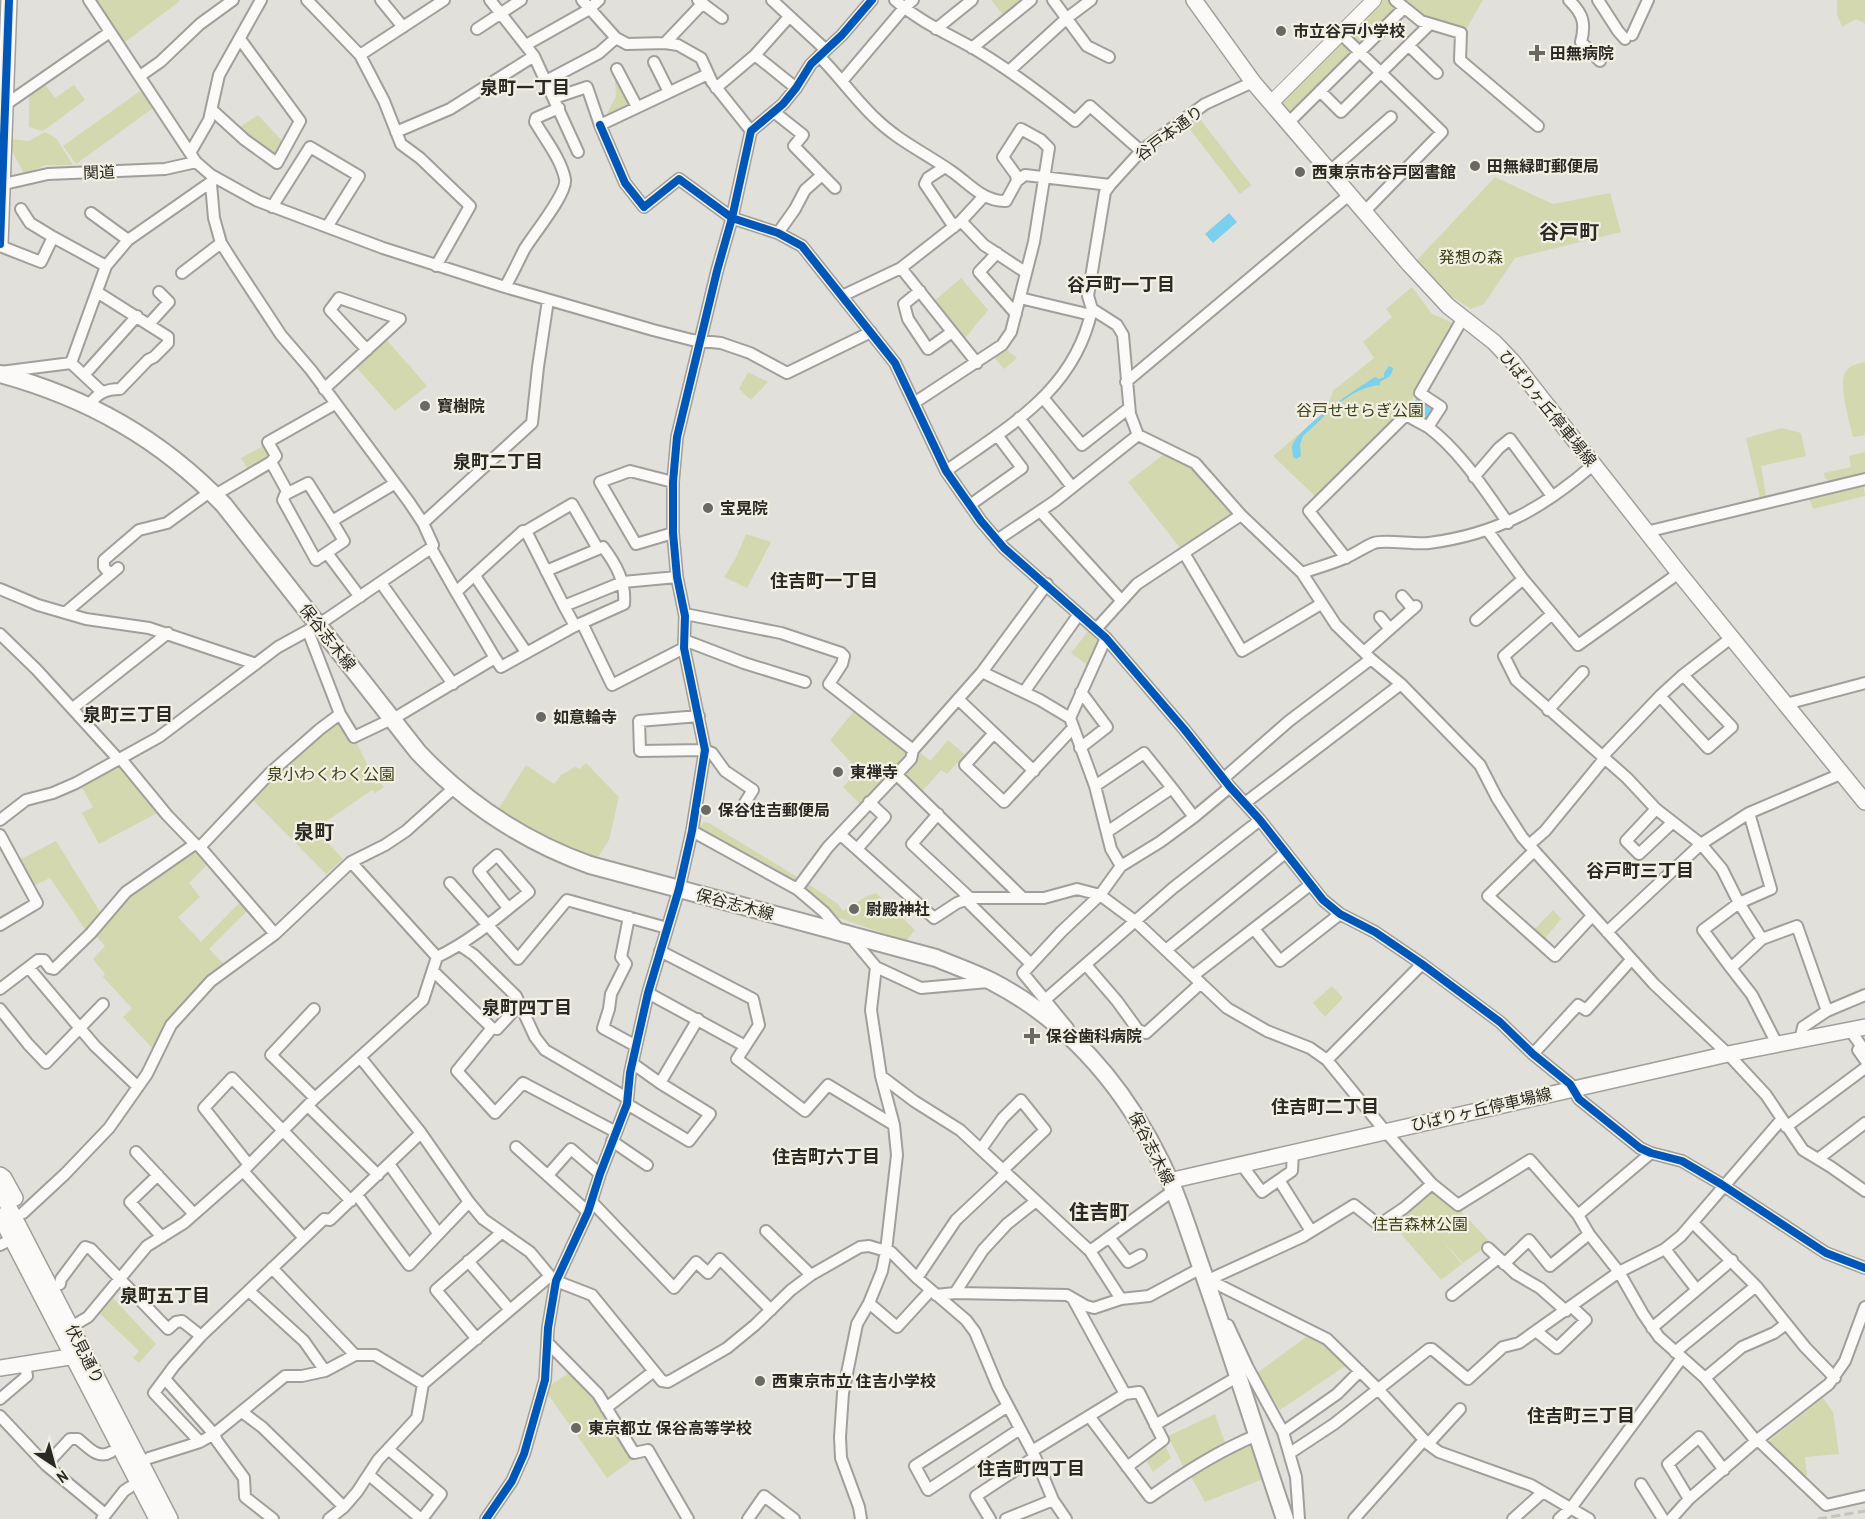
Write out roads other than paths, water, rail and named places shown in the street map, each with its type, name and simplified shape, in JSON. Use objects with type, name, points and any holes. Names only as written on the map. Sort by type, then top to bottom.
[{"type":"main road","points":[[0,245],[9,0]]},
{"type":"main road","name":"ひばりヶ丘停車場線","points":[[1194,0],[1252,82],[1425,283],[1504,352],[1731,638],[1865,802]]},
{"type":"main road","name":"保谷志木線","points":[[0,373],[89,405],[116,420],[157,446],[213,493],[313,628],[418,752],[455,787],[496,819],[549,849],[590,866],[936,958],[991,981],[1041,1014],[1082,1048],[1133,1110],[1171,1185],[1215,1307],[1286,1519]]},
{"type":"main road","name":"ひばりヶ丘停車場線","points":[[1171,1185],[1241,1164],[1385,1131],[1728,1054],[1857,1029]]},
{"type":"main road","points":[[0,1175],[23,1213],[58,1291]]},
{"type":"main road","name":"伏見通り","points":[[0,1190],[58,1291],[113,1445],[157,1519]]},
{"type":"main road","name":"伏見通り","points":[[0,1216],[6,1242],[104,1390],[170,1519]]},
{"type":"main road","points":[[0,1368],[79,1355]]},
{"type":"main road","points":[[104,1390],[116,1395],[148,1458],[160,1482],[154,1489]]},
{"type":"main road","points":[[113,1445],[146,1519]]},
{"type":"street","points":[[89,0],[193,157],[214,181],[272,207],[436,266],[505,287],[692,340],[721,343],[750,353],[787,374],[871,332]]},
{"type":"street","points":[[140,76],[160,62],[200,24],[233,0]]},
{"type":"street","points":[[193,157],[212,110],[219,75],[261,0]]},
{"type":"street","points":[[308,0],[360,55],[384,101],[401,144],[420,158],[470,206],[436,266]]},
{"type":"street","points":[[381,0],[404,27]]},
{"type":"street","points":[[360,55],[444,0]]},
{"type":"street","points":[[490,0],[534,56],[578,153]]},
{"type":"street","points":[[477,29],[521,0]]},
{"type":"street","points":[[526,45],[585,5],[599,0]]},
{"type":"street","points":[[772,0],[823,53],[876,120],[984,196],[996,201],[1006,201],[1017,181],[1025,175],[1110,185]]},
{"type":"street","points":[[486,1519],[512,1481],[524,1455],[545,1380],[553,1278],[590,1207],[627,1101],[632,1063],[648,993],[679,889],[692,831],[705,750],[684,644],[685,616],[677,576],[673,533],[673,482],[677,437],[699,340],[732,218],[751,131],[796,88],[811,64],[842,35],[872,0]]},
{"type":"street","points":[[843,80],[899,4],[913,0]]},
{"type":"street","points":[[936,29],[972,0]]},
{"type":"street","points":[[972,48],[1031,0]]},
{"type":"street","points":[[1053,0],[1087,46],[1109,57]]},
{"type":"street","points":[[1009,71],[1067,18],[1091,0]]},
{"type":"street","points":[[1271,103],[1374,0]]},
{"type":"street","points":[[1569,0],[1578,9],[1585,28],[1581,42],[1600,61]]},
{"type":"street","points":[[1598,0],[1617,31],[1629,37],[1648,0]]},
{"type":"street","points":[[665,43],[700,2],[722,18]]},
{"type":"street","points":[[899,4],[936,29],[1025,80],[1075,121],[1090,106],[1141,151]]},
{"type":"street","points":[[1288,123],[1360,52],[1400,4],[1421,21],[1461,33],[1460,60],[1538,126]]},
{"type":"street","points":[[585,5],[616,39],[627,44],[678,45],[701,58],[716,88],[751,131]]},
{"type":"street","points":[[716,88],[755,55],[789,17]]},
{"type":"street","points":[[1320,91],[1341,112],[1430,24]]},
{"type":"street","points":[[5,105],[110,32]]},
{"type":"street","points":[[1341,34],[1442,132],[1364,212]]},
{"type":"street","points":[[212,110],[245,140],[277,163],[300,121],[240,39]]},
{"type":"street","points":[[546,81],[599,53],[616,39]]},
{"type":"street","points":[[1409,46],[1437,73]]},
{"type":"street","points":[[755,55],[796,88]]},
{"type":"street","points":[[396,132],[450,109],[534,56]]},
{"type":"street","points":[[654,62],[669,92]]},
{"type":"street","points":[[618,69],[637,107]]},
{"type":"street","points":[[600,125],[708,74]]},
{"type":"street","name":"谷戸本通り","points":[[1091,312],[1088,296],[1105,192],[1141,151],[1205,105],[1252,82]]},
{"type":"street","points":[[505,287],[525,249],[566,186],[557,161],[535,122],[536,118],[557,103],[587,87],[600,125],[625,183],[644,207],[679,179],[732,218],[778,233],[802,246],[895,363],[946,471],[997,540],[1106,638],[1260,820],[1323,900],[1340,914],[1375,932],[1422,964],[1500,1022],[1533,1054],[1570,1084],[1579,1099],[1640,1148],[1682,1161],[1725,1186],[1826,1253],[1865,1268]]},
{"type":"street","points":[[774,111],[803,135],[794,146],[835,188]]},
{"type":"street","points":[[1329,172],[1391,117]]},
{"type":"street","points":[[914,404],[1002,345],[1011,332],[1034,242],[1048,148],[1041,140],[1021,129],[1003,157],[1016,175],[1017,181]]},
{"type":"street","points":[[272,207],[310,147],[359,176],[327,226]]},
{"type":"street","name":"関道","points":[[1,185],[48,174],[165,169],[193,157]]},
{"type":"street","points":[[945,168],[928,178],[926,184],[957,224],[1025,272]]},
{"type":"street","points":[[778,233],[805,190],[822,175]]},
{"type":"street","points":[[71,363],[106,266],[128,240],[214,181]]},
{"type":"street","points":[[0,820],[26,800],[53,793],[76,783],[168,730],[278,647],[313,628],[431,549],[433,545],[423,523],[281,334],[221,243],[214,218],[214,181]]},
{"type":"street","points":[[1126,382],[1350,195]]},
{"type":"street","points":[[842,297],[902,268],[957,224],[984,196]]},
{"type":"street","points":[[21,209],[30,223],[106,266]]},
{"type":"street","points":[[92,213],[128,240]]},
{"type":"street","points":[[0,245],[41,262],[53,237]]},
{"type":"street","points":[[182,273],[221,243]]},
{"type":"street","points":[[997,253],[979,272],[1016,314]]},
{"type":"street","points":[[902,268],[977,363]]},
{"type":"street","points":[[920,291],[904,304],[908,319],[928,348],[952,332]]},
{"type":"street","points":[[89,405],[102,392],[109,389],[120,389],[168,343],[168,338],[97,292]]},
{"type":"street","points":[[148,324],[169,302],[159,292]]},
{"type":"street","points":[[324,389],[367,350],[400,319],[339,298],[330,310],[367,350]]},
{"type":"street","points":[[1020,298],[1091,312],[1117,325],[1123,335],[1126,382],[1130,408],[1138,435],[1195,463],[1240,515],[1302,573],[1336,625],[1367,656],[1401,684],[1480,765],[1497,798],[1532,848],[1631,960],[1728,1054],[1766,1095],[1803,1150],[1863,1185]]},
{"type":"street","points":[[423,523],[532,423],[537,367],[548,300]]},
{"type":"street","points":[[946,471],[1044,399],[1062,378],[1083,340],[1091,312]]},
{"type":"street","points":[[84,375],[137,316]]},
{"type":"street","points":[[1428,427],[1441,407],[1420,393],[1463,318]]},
{"type":"street","points":[[0,373],[71,363]]},
{"type":"street","points":[[71,363],[102,392]]},
{"type":"street","points":[[1044,399],[1082,445],[1130,408]]},
{"type":"street","points":[[66,612],[114,571],[104,567],[104,560],[139,530],[167,523],[213,493],[271,462],[276,456],[268,442],[335,404]]},
{"type":"street","points":[[1346,558],[1308,511],[1406,415],[1428,427],[1447,442],[1508,523]]},
{"type":"street","points":[[1019,418],[1072,487]]},
{"type":"street","points":[[970,505],[1022,468],[997,435]]},
{"type":"street","points":[[997,540],[1040,512],[1138,435]]},
{"type":"street","points":[[1474,477],[1510,439],[1552,496]]},
{"type":"street","points":[[271,462],[288,493]]},
{"type":"street","points":[[1302,573],[1346,558],[1375,542],[1420,544],[1462,538],[1488,531],[1508,523],[1552,496],[1593,465]]},
{"type":"street","points":[[673,482],[630,471],[600,482],[636,544],[673,533]]},
{"type":"street","points":[[1646,532],[1865,479]]},
{"type":"street","points":[[308,483],[332,521],[344,541],[316,560],[283,500],[285,495],[308,483]]},
{"type":"street","points":[[332,521],[394,484]]},
{"type":"street","points":[[456,592],[511,540],[572,504],[598,549]]},
{"type":"street","points":[[1040,512],[1121,600]]},
{"type":"street","points":[[1096,629],[1137,584],[1240,515]]},
{"type":"street","points":[[526,531],[564,606],[579,624],[612,685],[684,644],[805,682]]},
{"type":"street","points":[[1488,531],[1523,579],[1578,645],[1679,573]]},
{"type":"street","points":[[431,549],[501,667],[579,624],[622,606],[625,592],[623,582],[603,547],[546,571]]},
{"type":"street","points":[[327,553],[360,597]]},
{"type":"street","points":[[1184,553],[1242,651],[1321,604]]},
{"type":"street","points":[[475,576],[526,652]]},
{"type":"street","points":[[564,606],[623,582],[677,576]]},
{"type":"street","points":[[1476,620],[1523,579]]},
{"type":"street","points":[[381,583],[453,684]]},
{"type":"street","points":[[797,889],[828,847],[911,759],[913,750],[982,672],[1047,584]]},
{"type":"street","points":[[0,589],[38,605],[86,619],[168,633],[256,664]]},
{"type":"street","points":[[1082,1048],[1046,999],[1023,973],[1100,895],[1121,866],[1160,842],[1194,817],[1289,721],[1367,656],[1390,629],[1414,608],[1402,596]]},
{"type":"street","points":[[1024,692],[1079,614]]},
{"type":"street","points":[[1552,614],[1504,656],[1516,680],[1627,778],[1656,809],[1701,844],[1722,869],[1739,903],[1762,939]]},
{"type":"street","points":[[685,616],[690,615],[781,633],[841,653],[844,656],[842,664],[829,684],[913,750]]},
{"type":"street","points":[[1380,617],[1390,629]]},
{"type":"street","points":[[313,628],[340,714],[354,737],[392,719],[495,658]]},
{"type":"street","points":[[73,708],[168,633]]},
{"type":"street","points":[[0,634],[120,759],[167,815],[197,845],[275,934]]},
{"type":"street","points":[[994,733],[964,765],[1005,802],[1034,771],[1071,723],[1106,638]]},
{"type":"street","points":[[1592,916],[1555,956],[1488,896],[1532,848],[1603,758],[1660,696],[1731,638]]},
{"type":"street","points":[[982,672],[1024,692],[1071,723],[1095,786],[1111,849],[1121,866]]},
{"type":"street","points":[[1548,710],[1583,672]]},
{"type":"street","points":[[1660,696],[1708,748],[1732,727],[1683,675]]},
{"type":"street","points":[[1786,705],[1865,682]]},
{"type":"street","points":[[1245,803],[1401,684]]},
{"type":"street","points":[[1080,748],[1107,727],[1082,692]]},
{"type":"street","points":[[958,699],[1034,771]]},
{"type":"street","points":[[0,988],[38,960],[44,960],[50,969],[54,969],[91,933],[126,892],[197,845],[270,773],[340,714]]},
{"type":"street","points":[[699,716],[639,721],[640,751],[705,750],[712,753],[726,771],[753,790],[741,809]]},
{"type":"street","points":[[1095,786],[1144,753],[1194,817]]},
{"type":"street","points":[[1607,932],[1701,844],[1749,813],[1843,773]]},
{"type":"street","points":[[896,774],[1023,898]]},
{"type":"street","points":[[23,1213],[101,1138],[147,1074],[171,1025],[211,981],[275,934],[351,862],[385,845],[406,831],[455,787]]},
{"type":"street","points":[[1107,832],[1172,788]]},
{"type":"street","points":[[857,849],[885,817],[869,802]]},
{"type":"street","points":[[1656,809],[1626,841],[1639,854],[1673,822]]},
{"type":"street","points":[[1749,813],[1771,889],[1739,903],[1702,930],[1752,995],[1777,1044]]},
{"type":"street","points":[[938,814],[912,844],[970,898],[970,904],[1031,964]]},
{"type":"street","points":[[1046,999],[1173,888],[1260,820]]},
{"type":"street","points":[[692,831],[797,889],[847,933],[876,967],[921,988],[991,981]]},
{"type":"street","points":[[0,835],[37,903],[0,925]]},
{"type":"street","points":[[841,835],[934,918],[957,903],[970,898],[1044,898],[1077,890],[1100,895],[1135,921],[1227,1008],[1267,1031],[1310,1048],[1327,1060],[1432,1184],[1458,1205],[1530,1160],[1578,1215],[1589,1234],[1619,1272],[1659,1337],[1705,1378],[1756,1442],[1761,1443],[1826,1505],[1865,1496]]},
{"type":"street","points":[[1166,950],[1286,853]]},
{"type":"street","points":[[71,1327],[88,1317],[147,1246],[194,1214],[246,1168],[312,1102],[423,1000],[437,957],[461,946],[529,892],[497,855],[478,871],[508,908]]},
{"type":"street","points":[[351,862],[437,957]]},
{"type":"street","points":[[450,883],[518,958],[567,900],[667,928]]},
{"type":"street","points":[[1086,965],[1138,1030],[1146,1033],[1198,979],[1254,929],[1310,885]]},
{"type":"street","points":[[1254,929],[1280,961],[1340,914]]},
{"type":"street","points":[[629,917],[621,957],[626,964],[611,994],[603,1028],[636,1046]]},
{"type":"street","points":[[1731,968],[1762,939],[1797,926],[1827,1011]]},
{"type":"street","points":[[461,946],[516,996],[535,1037],[545,1050],[689,1141],[710,1114],[632,1063]]},
{"type":"street","points":[[660,951],[753,999],[759,1025],[737,1059],[806,1111],[828,1085],[894,1125]]},
{"type":"street","points":[[1533,1054],[1578,1005],[1586,1010],[1631,960]]},
{"type":"street","points":[[1327,1060],[1422,964]]},
{"type":"street","points":[[861,1519],[859,1506],[842,1465],[840,1437],[843,1393],[857,1324],[869,1303],[882,1271],[897,1155],[894,1125],[881,1076],[871,1010],[876,967]]},
{"type":"street","points":[[29,968],[95,1046],[138,1087]]},
{"type":"street","points":[[433,971],[492,1028],[497,1029],[520,1004]]},
{"type":"street","points":[[648,993],[745,1046]]},
{"type":"street","points":[[1800,1040],[1803,1027],[1827,1011],[1865,995]]},
{"type":"street","points":[[0,1009],[46,1063],[103,1004]]},
{"type":"street","points":[[315,1009],[271,1055],[378,1175]]},
{"type":"street","points":[[660,1083],[698,1019]]},
{"type":"street","points":[[492,1028],[457,1071],[495,1113],[524,1083],[614,1136],[647,1166]]},
{"type":"street","points":[[1857,1029],[1862,1047],[1858,1050],[1865,1060]]},
{"type":"street","points":[[360,1057],[421,1132],[483,1219],[530,1252],[553,1278],[592,1294],[662,1381],[668,1382],[727,1348],[811,1275],[861,1247],[869,1246],[891,1252],[933,1293],[966,1320],[975,1332],[998,1387],[1034,1454],[1053,1500],[1066,1519]]},
{"type":"street","points":[[1290,1453],[1334,1424],[1429,1349],[1432,1349],[1468,1379],[1503,1347],[1518,1343],[1619,1272],[1665,1249],[1681,1236],[1784,1123],[1865,1068]]},
{"type":"street","points":[[881,1076],[914,1101],[960,1130],[981,1149],[1090,1251],[1121,1299]]},
{"type":"street","points":[[304,1238],[246,1168],[204,1108],[232,1078],[283,1131],[354,1198],[409,1265],[469,1202]]},
{"type":"street","points":[[917,1278],[956,1220],[1046,1130],[1021,1100],[1003,1118],[981,1149]]},
{"type":"street","points":[[1818,1159],[1865,1123]]},
{"type":"street","points":[[200,1442],[154,1393],[201,1336],[304,1238],[324,1220],[330,1220],[354,1198],[421,1132]]},
{"type":"street","points":[[516,1147],[590,1207],[674,1288],[696,1262],[708,1273],[720,1259],[771,1310]]},
{"type":"street","points":[[548,1175],[571,1149],[600,1174]]},
{"type":"street","points":[[136,1152],[194,1214]]},
{"type":"street","points":[[1241,1164],[1262,1192],[1292,1171],[1293,1152]]},
{"type":"street","points":[[1578,1215],[1651,1153]]},
{"type":"street","points":[[389,1164],[438,1233]]},
{"type":"street","points":[[158,1175],[130,1202],[162,1237]]},
{"type":"street","points":[[1279,1180],[1311,1231]]},
{"type":"street","points":[[869,1303],[897,1327],[933,1293],[1067,1295],[1094,1308],[1121,1299],[1149,1296],[1203,1275],[1311,1231],[1354,1205],[1379,1225],[1432,1184]]},
{"type":"street","points":[[1090,1251],[1171,1185]]},
{"type":"street","points":[[954,1293],[983,1250],[1007,1224],[1036,1201]]},
{"type":"street","points":[[1693,1223],[1756,1286],[1805,1347],[1834,1378]]},
{"type":"street","points":[[766,1231],[811,1275]]},
{"type":"street","points":[[477,1339],[436,1290],[501,1233]]},
{"type":"street","points":[[1452,1295],[1529,1240],[1550,1266],[1589,1234]]},
{"type":"street","points":[[1109,1237],[1128,1262],[1141,1255]]},
{"type":"street","points":[[58,1291],[85,1247],[91,1249],[168,1329],[182,1320],[201,1336]]},
{"type":"street","points":[[1488,1248],[1516,1274],[1586,1320],[1557,1348],[1536,1331]]},
{"type":"street","points":[[1665,1249],[1697,1290]]},
{"type":"street","points":[[1652,1328],[1732,1260]]},
{"type":"street","points":[[468,1261],[510,1310]]},
{"type":"street","points":[[272,1268],[355,1355]]},
{"type":"street","points":[[1203,1275],[1327,1339],[1426,1442],[1439,1452],[1531,1485],[1589,1519]]},
{"type":"street","points":[[329,1519],[344,1507],[378,1460],[417,1418],[423,1384],[510,1310],[553,1278]]},
{"type":"street","points":[[1559,1519],[1571,1508],[1678,1355],[1756,1286]]},
{"type":"street","points":[[249,1291],[304,1341],[325,1371]]},
{"type":"street","points":[[1073,1299],[1125,1394]]},
{"type":"street","points":[[1215,1307],[1228,1324],[1248,1368],[1283,1432],[1296,1477],[1299,1519]]},
{"type":"street","points":[[1671,1519],[1689,1499],[1756,1442],[1819,1393],[1834,1378],[1845,1361],[1865,1307]]},
{"type":"street","points":[[1705,1378],[1742,1347],[1774,1333],[1786,1324]]},
{"type":"street","points":[[547,1342],[598,1394],[634,1453],[648,1450],[688,1519]]},
{"type":"street","points":[[148,1458],[200,1442],[214,1434],[285,1376],[302,1376],[325,1371],[355,1355],[375,1355],[423,1384]]},
{"type":"street","points":[[0,1399],[27,1376],[25,1364]]},
{"type":"street","points":[[606,1408],[654,1371]]},
{"type":"street","points":[[1283,1432],[1337,1394],[1360,1371]]},
{"type":"street","points":[[1155,1425],[1238,1377]]},
{"type":"street","points":[[165,1379],[214,1434],[244,1478],[245,1497],[273,1519]]},
{"type":"street","points":[[990,1519],[975,1496],[1089,1416],[1125,1394],[1139,1392],[1163,1440],[1127,1467]]},
{"type":"street","points":[[1008,1406],[915,1466],[928,1490],[1020,1429]]},
{"type":"street","points":[[1354,1519],[1460,1409]]},
{"type":"street","points":[[242,1412],[262,1427],[344,1507]]},
{"type":"street","points":[[0,1416],[46,1465],[104,1517],[130,1487]]},
{"type":"street","points":[[1089,1416],[1150,1497],[1227,1447],[1257,1434]]},
{"type":"street","points":[[46,1465],[74,1437],[99,1455],[104,1456],[113,1445]]},
{"type":"street","points":[[1689,1499],[1668,1464],[1699,1437],[1725,1470]]},
{"type":"street","points":[[369,1475],[422,1519],[441,1494],[388,1449]]},
{"type":"street","points":[[1641,1484],[1663,1519]]},
{"type":"street","points":[[1514,1519],[1543,1492]]},
{"type":"street","points":[[748,1519],[764,1496],[794,1519]]},
{"type":"street","points":[[1006,1519],[1053,1500]]},
{"type":"water","points":[[1229,213],[1237,222],[1213,243],[1205,234]]},
{"type":"water","points":[[1389,366],[1393,368],[1391,374],[1380,382],[1380,385],[1368,387],[1347,397],[1303,436],[1300,445],[1301,456],[1296,459],[1293,457],[1292,447],[1304,430],[1328,409],[1366,382],[1375,377],[1379,379],[1384,377]]},
{"type":"water","points":[[1419,395],[1439,407],[1427,424],[1406,414]]},
{"type":"railway","points":[[1818,1519],[1865,1511]]},
{"type":"place","name":"市立谷戸小学校","points":[[1281,31]]},
{"type":"place","name":"田無病院","points":[[1537,53]]},
{"type":"place","name":"田無緑町郵便局","points":[[1475,166]]},
{"type":"place","name":"西東京市谷戸図書館","points":[[1300,172]]},
{"type":"place","name":"寶樹院","points":[[425,406]]},
{"type":"place","name":"宝晃院","points":[[708,508]]},
{"type":"place","name":"如意輪寺","points":[[541,717]]},
{"type":"place","name":"東禅寺","points":[[838,772]]},
{"type":"place","name":"保谷住吉郵便局","points":[[706,810]]},
{"type":"place","name":"尉殿神社","points":[[854,909]]},
{"type":"place","name":"保谷歯科病院","points":[[1032,1036]]},
{"type":"place","name":"西東京市立 住吉小学校","points":[[760,1381]]},
{"type":"place","name":"東京都立 保谷高等学校","points":[[576,1428]]},
{"type":"district","name":"泉町一丁目","points":[[525,87]]},
{"type":"district","name":"谷戸町","points":[[1569,231]]},
{"type":"district","name":"谷戸町一丁目","points":[[1121,284]]},
{"type":"district","name":"泉町二丁目","points":[[498,461]]},
{"type":"district","name":"住吉町一丁目","points":[[824,580]]},
{"type":"district","name":"泉町三丁目","points":[[128,714]]},
{"type":"district","name":"泉町","points":[[314,831]]},
{"type":"district","name":"谷戸町三丁目","points":[[1640,870]]},
{"type":"district","name":"泉町四丁目","points":[[527,1007]]},
{"type":"district","name":"住吉町二丁目","points":[[1325,1106]]},
{"type":"district","name":"住吉町六丁目","points":[[826,1156]]},
{"type":"district","name":"住吉町","points":[[1099,1211]]},
{"type":"district","name":"泉町五丁目","points":[[165,1295]]},
{"type":"district","name":"住吉町三丁目","points":[[1581,1415]]},
{"type":"district","name":"住吉町四丁目","points":[[1031,1468]]},
{"type":"park label","name":"発想の森","points":[[1471,257]]},
{"type":"park label","name":"谷戸せせらぎ公園","points":[[1360,410]]},
{"type":"park label","name":"泉小わくわく公園","points":[[331,774]]},
{"type":"park label","name":"住吉森林公園","points":[[1420,1224]]}]
